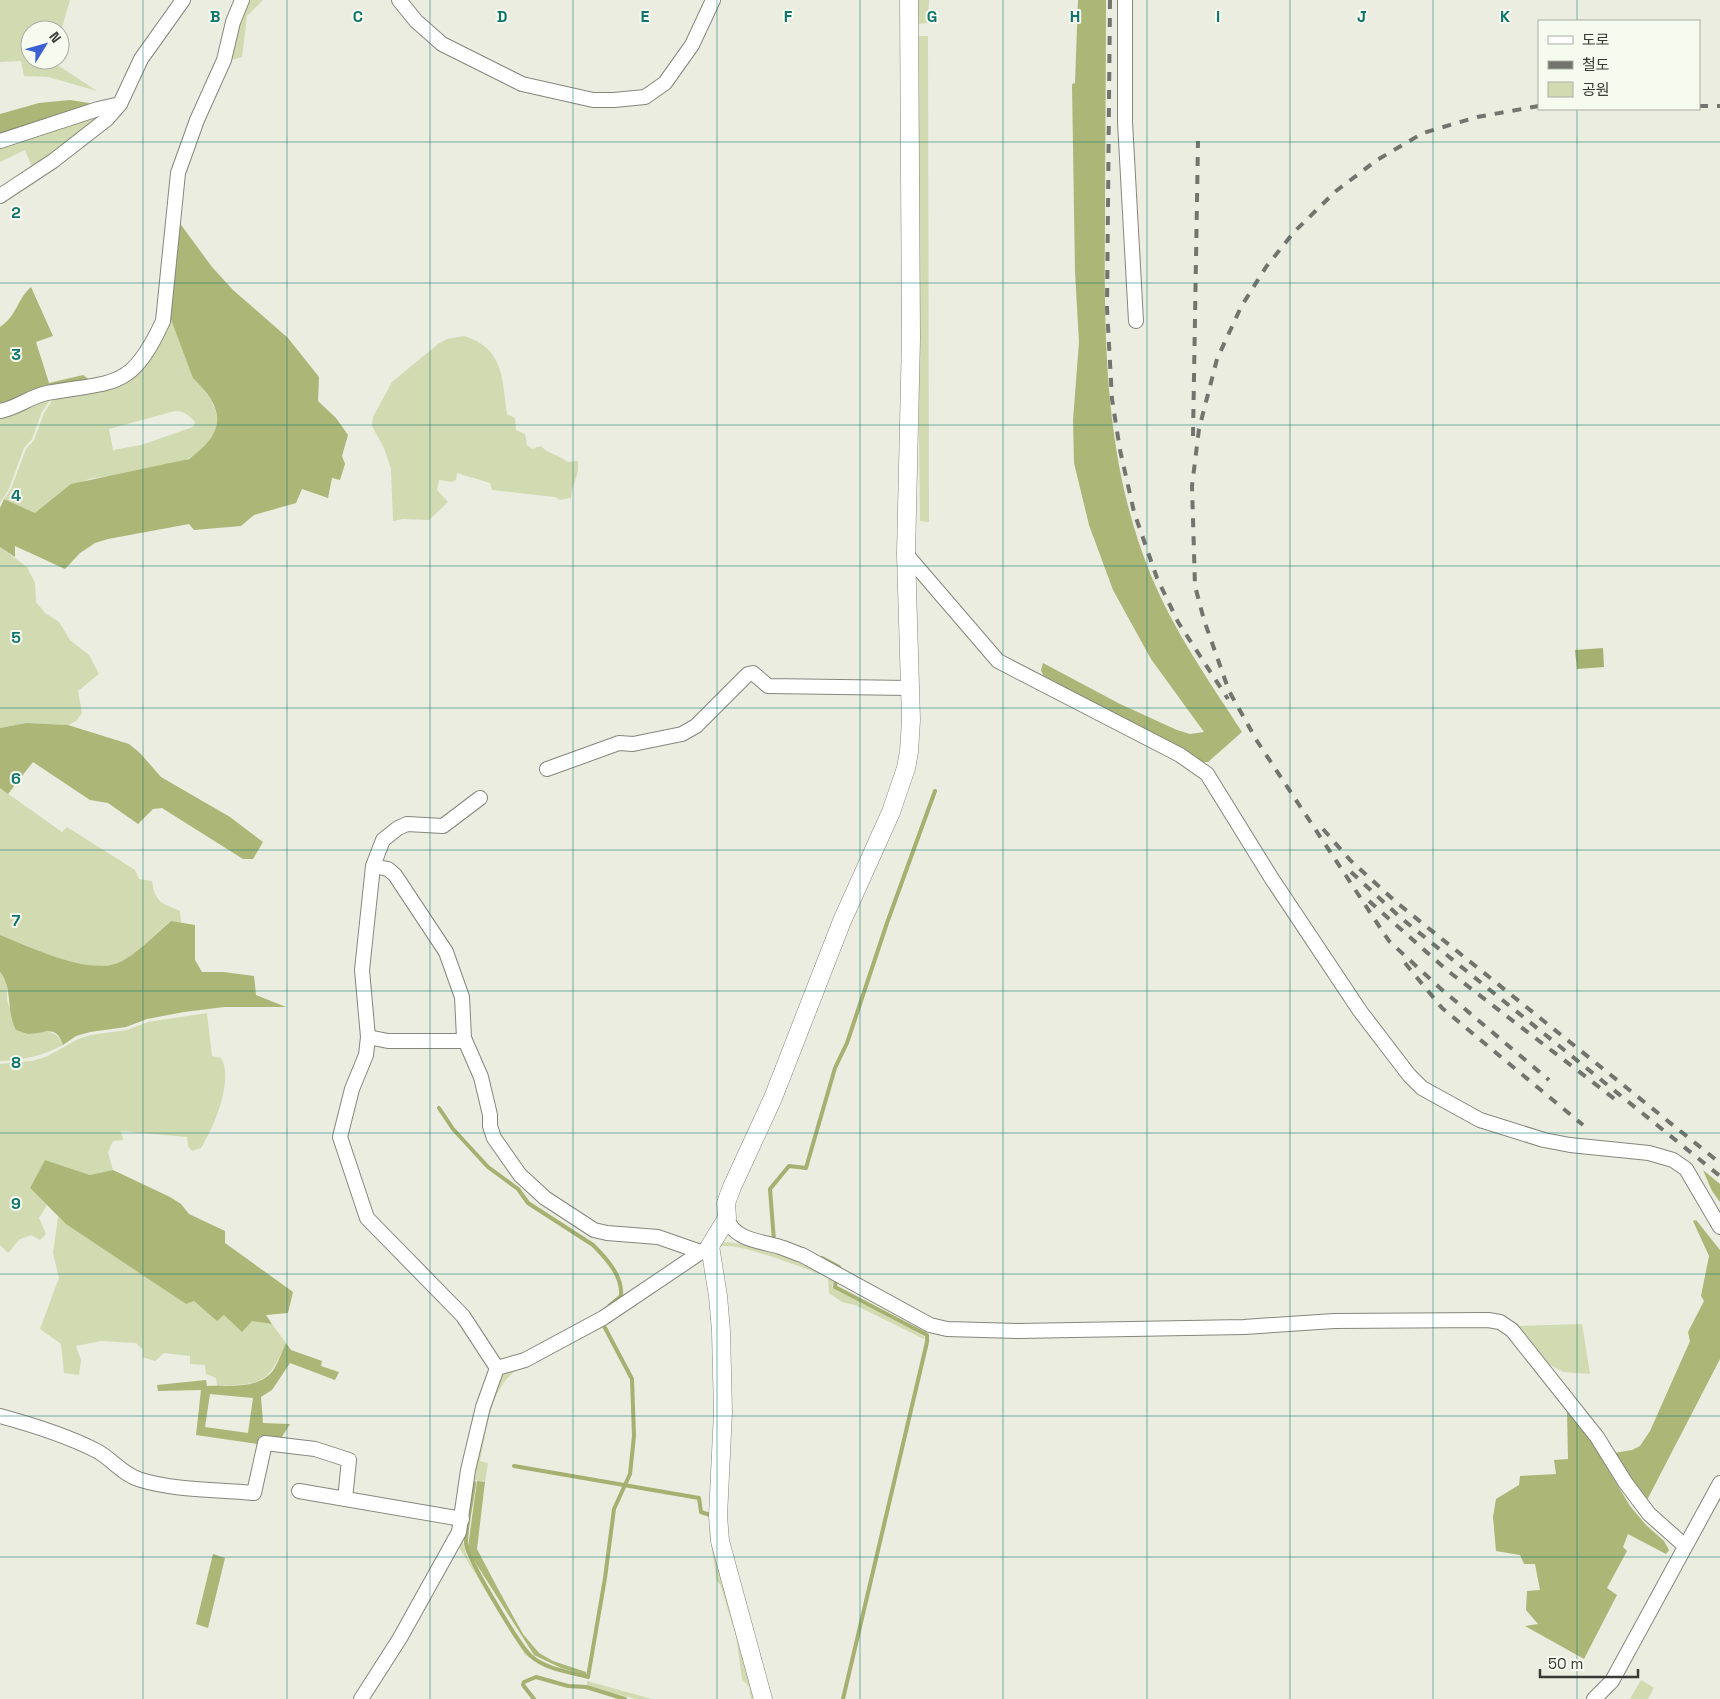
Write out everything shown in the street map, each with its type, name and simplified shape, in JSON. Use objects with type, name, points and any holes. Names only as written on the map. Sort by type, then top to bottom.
[{"type":"street","points":[[0,196],[53,161],[107,119],[120,104],[141,59],[183,0]]},
{"type":"street","points":[[0,411],[45,394],[102,386],[121,379],[131,372],[156,338],[163,322],[178,173],[197,120],[224,60],[233,22],[242,0]]},
{"type":"street","points":[[399,0],[416,21],[442,44],[522,84],[593,100],[614,100],[645,97],[665,83],[692,45],[713,0]]},
{"type":"street","points":[[910,0],[911,338],[906,554],[911,720],[909,752],[901,785],[891,812],[842,921],[773,1098],[732,1187],[726,1204],[729,1226],[736,1233],[754,1241],[781,1247],[802,1256],[930,1325],[947,1329],[1018,1332],[1244,1327],[1334,1321],[1488,1320],[1500,1322],[1512,1330],[1543,1367],[1591,1429],[1625,1482],[1649,1514],[1685,1546]]},
{"type":"street","points":[[1125,0],[1125,122],[1136,321]]},
{"type":"street","points":[[0,141],[98,109],[120,104]]},
{"type":"street","points":[[906,554],[998,661],[1180,755],[1207,774],[1272,879],[1360,1011],[1408,1075],[1422,1088],[1480,1120],[1544,1140],[1649,1153],[1673,1160],[1686,1169],[1720,1227]]},
{"type":"street","points":[[547,769],[619,743],[633,744],[682,734],[696,726],[748,674],[753,673],[768,686],[910,688]]},
{"type":"street","points":[[480,798],[443,826],[407,824],[398,828],[383,840],[373,866],[362,970],[368,1037],[366,1055],[350,1097],[340,1137],[366,1218],[463,1316],[497,1368]]},
{"type":"street","points":[[373,866],[388,869],[395,875],[446,952],[462,997],[465,1041],[481,1077],[494,1138],[530,1187],[594,1230],[658,1237],[706,1249]]},
{"type":"street","points":[[368,1037],[388,1041],[465,1041]]},
{"type":"street","points":[[497,1368],[525,1360],[603,1318],[706,1249],[727,1218]]},
{"type":"street","points":[[706,1249],[718,1296],[721,1331],[723,1412],[722,1458],[718,1496],[719,1532],[731,1587],[763,1699]]},
{"type":"street","points":[[361,1699],[450,1551],[462,1520],[472,1452],[483,1406],[497,1368]]},
{"type":"street","points":[[0,1416],[37,1426],[98,1452],[132,1477],[192,1490],[254,1493],[266,1443],[314,1449],[349,1460],[345,1499]]},
{"type":"street","points":[[1594,1699],[1612,1681],[1720,1483]]},
{"type":"street","points":[[299,1491],[462,1520]]},
{"type":"green space","points":[[0,0],[70,0],[64,20],[20,20],[20,61],[0,62]]},
{"type":"green space","points":[[246,0],[263,0],[247,16],[242,57],[228,61]]},
{"type":"green space","points":[[913,0],[929,0],[928,23],[914,24]]},
{"type":"green space","points":[[914,36],[928,36],[929,522],[920,521]]},
{"type":"green space","points":[[23,70],[65,70],[97,91],[48,77],[24,76]]},
{"type":"green space","points":[[98,114],[101,116],[100,119],[32,167],[25,150],[0,162],[0,144]]},
{"type":"green space","points":[[167,309],[193,377],[208,396],[216,411],[218,419],[215,434],[207,445],[183,461],[155,470],[89,479],[67,490],[35,513],[4,499],[11,489],[26,449],[34,440],[44,413],[53,399],[121,382]],"holes":[[[175,411],[186,414],[193,420],[195,422],[193,427],[141,445],[113,450],[109,429]]]},
{"type":"green space","points":[[464,336],[477,341],[487,348],[494,357],[502,377],[507,414],[515,418],[516,430],[525,434],[527,445],[532,449],[541,446],[567,462],[578,461],[571,498],[560,500],[555,497],[492,490],[490,483],[457,473],[456,480],[452,482],[439,480],[437,490],[448,502],[429,520],[403,519],[393,521],[391,469],[384,448],[372,426],[373,417],[392,382],[438,344],[447,339]]},
{"type":"green space","points":[[54,394],[42,412],[32,439],[24,448],[9,489],[0,503],[0,413]]},
{"type":"green space","points":[[0,547],[27,567],[35,583],[36,602],[45,613],[59,622],[70,640],[89,655],[99,674],[78,691],[82,713],[76,721],[68,725],[26,723],[0,728]]},
{"type":"green space","points":[[0,788],[62,832],[67,827],[135,870],[139,879],[152,881],[157,898],[168,906],[180,911],[181,923],[170,921],[129,957],[115,964],[102,966],[72,963],[0,935]]},
{"type":"green space","points":[[0,972],[6,981],[9,1006],[28,1034],[53,1033],[63,1045],[32,1057],[0,1061]]},
{"type":"green space","points":[[207,1013],[212,1056],[221,1058],[225,1078],[221,1103],[201,1148],[192,1151],[188,1146],[187,1137],[121,1131],[123,1140],[113,1141],[108,1152],[113,1170],[90,1175],[45,1160],[30,1188],[47,1205],[39,1218],[46,1234],[40,1240],[31,1235],[20,1239],[8,1253],[0,1245],[0,1064],[32,1061],[48,1056],[78,1039],[91,1035],[127,1030],[148,1022]]},
{"type":"green space","points":[[58,1217],[186,1304],[194,1301],[217,1321],[224,1315],[272,1324],[286,1343],[274,1367],[268,1375],[254,1383],[217,1386],[216,1378],[206,1374],[205,1365],[190,1364],[190,1356],[164,1353],[155,1361],[142,1357],[143,1350],[136,1343],[101,1341],[76,1346],[81,1360],[79,1375],[64,1373],[61,1344],[40,1329],[59,1278],[53,1253]]},
{"type":"green space","points":[[727,1242],[755,1247],[782,1255],[834,1276],[832,1287],[913,1330],[924,1337],[924,1339],[855,1305],[842,1302],[829,1293],[828,1277],[756,1252],[728,1246],[719,1247],[721,1243]]},
{"type":"green space","points":[[600,1324],[602,1328],[514,1372],[506,1380],[494,1401],[487,1425],[480,1461],[488,1463],[485,1482],[473,1480],[463,1542],[467,1557],[524,1650],[540,1663],[525,1655],[460,1549],[458,1543],[469,1479],[498,1374]]},
{"type":"green space","points":[[1582,1324],[1590,1374],[1563,1372],[1549,1364],[1518,1326]]},
{"type":"green space","points":[[710,1516],[758,1699],[751,1699],[749,1687],[742,1679],[736,1636],[720,1584],[717,1582],[709,1531]]},
{"type":"green space","points":[[1641,1680],[1654,1688],[1648,1699],[1630,1699]]},
{"type":"green space","points":[[587,1681],[652,1699],[636,1699],[592,1688],[587,1685]]},
{"type":"shaded area","points":[[1078,0],[1106,0],[1105,308],[1110,398],[1123,486],[1135,530],[1150,573],[1169,615],[1192,655],[1242,732],[1208,762],[1202,762],[1043,675],[1041,670],[1043,663],[1120,704],[1177,730],[1190,734],[1204,732],[1151,659],[1113,590],[1089,525],[1074,463],[1073,420],[1079,342],[1075,272],[1072,84],[1075,83]]},
{"type":"shaded area","points":[[70,100],[95,104],[0,135],[0,114],[39,103]]},
{"type":"shaded area","points":[[176,218],[212,267],[233,290],[288,338],[319,377],[318,401],[336,418],[348,435],[342,456],[345,464],[340,480],[332,478],[328,498],[302,489],[296,503],[254,515],[241,526],[194,530],[189,524],[95,543],[80,553],[65,569],[15,546],[15,557],[0,547],[0,508],[4,499],[35,513],[71,484],[189,459],[210,439],[215,430],[217,420],[212,400],[193,378],[167,309]]},
{"type":"shaded area","points":[[31,287],[53,336],[36,342],[49,383],[83,375],[94,383],[0,408],[0,327],[14,313]]},
{"type":"shaded area","points":[[1603,648],[1604,667],[1577,669],[1575,650]]},
{"type":"shaded area","points":[[26,723],[68,725],[129,744],[140,753],[161,777],[230,817],[263,842],[253,859],[243,859],[162,808],[153,809],[138,824],[108,803],[90,800],[33,762],[8,794],[0,788],[0,728]]},
{"type":"shaded area","points":[[171,921],[195,925],[195,960],[202,972],[224,972],[254,976],[256,995],[286,1007],[224,1007],[184,1012],[147,1019],[126,1027],[90,1032],[76,1036],[63,1045],[57,1034],[53,1032],[28,1034],[16,1030],[11,1015],[7,985],[0,972],[0,935],[41,952],[72,962],[102,966],[115,964],[129,957]]},
{"type":"shaded area","points":[[45,1160],[90,1175],[113,1170],[170,1197],[181,1204],[189,1214],[225,1231],[225,1243],[293,1292],[288,1313],[266,1315],[272,1324],[252,1321],[242,1332],[224,1315],[217,1321],[194,1301],[186,1304],[66,1224],[30,1188]]},
{"type":"shaded area","points":[[1703,1170],[1720,1184],[1720,1202],[1712,1191]]},
{"type":"shaded area","points":[[1696,1220],[1720,1250],[1720,1359],[1646,1502],[1614,1453],[1632,1450],[1640,1446],[1650,1431],[1690,1341],[1688,1332],[1704,1301],[1701,1296],[1709,1256],[1693,1221]]},
{"type":"shaded area","points":[[286,1343],[291,1350],[322,1361],[321,1366],[339,1372],[335,1380],[290,1363],[272,1390],[261,1397],[263,1423],[290,1424],[280,1440],[260,1436],[257,1444],[196,1435],[201,1390],[158,1391],[157,1385],[206,1380],[207,1386],[234,1386],[261,1380],[274,1369]],"holes":[[[210,1394],[253,1398],[248,1433],[205,1427]]]},
{"type":"shaded area","points":[[1567,1410],[1590,1439],[1630,1506],[1646,1525],[1664,1541],[1669,1550],[1666,1554],[1628,1534],[1623,1547],[1627,1551],[1607,1588],[1617,1595],[1584,1659],[1525,1626],[1538,1624],[1526,1610],[1527,1591],[1540,1590],[1535,1564],[1524,1564],[1520,1555],[1496,1551],[1493,1517],[1496,1499],[1519,1485],[1520,1476],[1556,1474],[1554,1460],[1568,1459]]},
{"type":"shaded area","points":[[477,1481],[485,1482],[477,1549],[523,1634],[539,1653],[553,1661],[586,1672],[586,1675],[561,1668],[534,1655],[470,1554],[468,1547]]},
{"type":"shaded area","points":[[213,1554],[225,1558],[208,1628],[196,1624]]},
{"type":"waterway","points":[[774,1241],[770,1189],[789,1166],[806,1168],[835,1068],[847,1043],[887,923],[935,791]]},
{"type":"waterway","points":[[439,1108],[453,1129],[488,1167],[518,1189],[528,1203],[593,1245],[603,1256],[613,1268],[621,1289],[621,1296],[609,1306]]},
{"type":"waterway","points":[[822,1258],[839,1267],[838,1271]]},
{"type":"waterway","points":[[836,1278],[835,1287],[927,1335],[927,1342],[843,1699]]},
{"type":"waterway","points":[[474,1483],[466,1543],[474,1565],[494,1601],[531,1656],[550,1667],[588,1677],[605,1578],[614,1509],[630,1474],[634,1436],[632,1379],[603,1324]]},
{"type":"waterway","points":[[514,1466],[699,1498],[701,1512],[710,1515]]},
{"type":"waterway","points":[[534,1699],[523,1685],[524,1682],[536,1677],[568,1686],[586,1687],[625,1699]]},
{"type":"railway","points":[[1110,0],[1107,308],[1112,399],[1120,450],[1134,512],[1157,578],[1178,622],[1228,699]]},
{"type":"railway","points":[[1538,106],[1477,117],[1423,133],[1377,160],[1336,191],[1294,232],[1266,267],[1241,307],[1217,359],[1199,429],[1192,486],[1195,586],[1204,620],[1229,691],[1257,741],[1389,941],[1440,988],[1549,1080]]},
{"type":"railway","points":[[1700,106],[1720,106]]},
{"type":"railway","points":[[1193,436],[1198,141]]},
{"type":"railway","points":[[1323,829],[1350,860],[1396,902],[1720,1163]]},
{"type":"railway","points":[[1351,872],[1401,918],[1720,1176]]},
{"type":"railway","points":[[1369,901],[1448,971],[1616,1100]]},
{"type":"railway","points":[[1405,963],[1442,1008],[1583,1125]]}]
